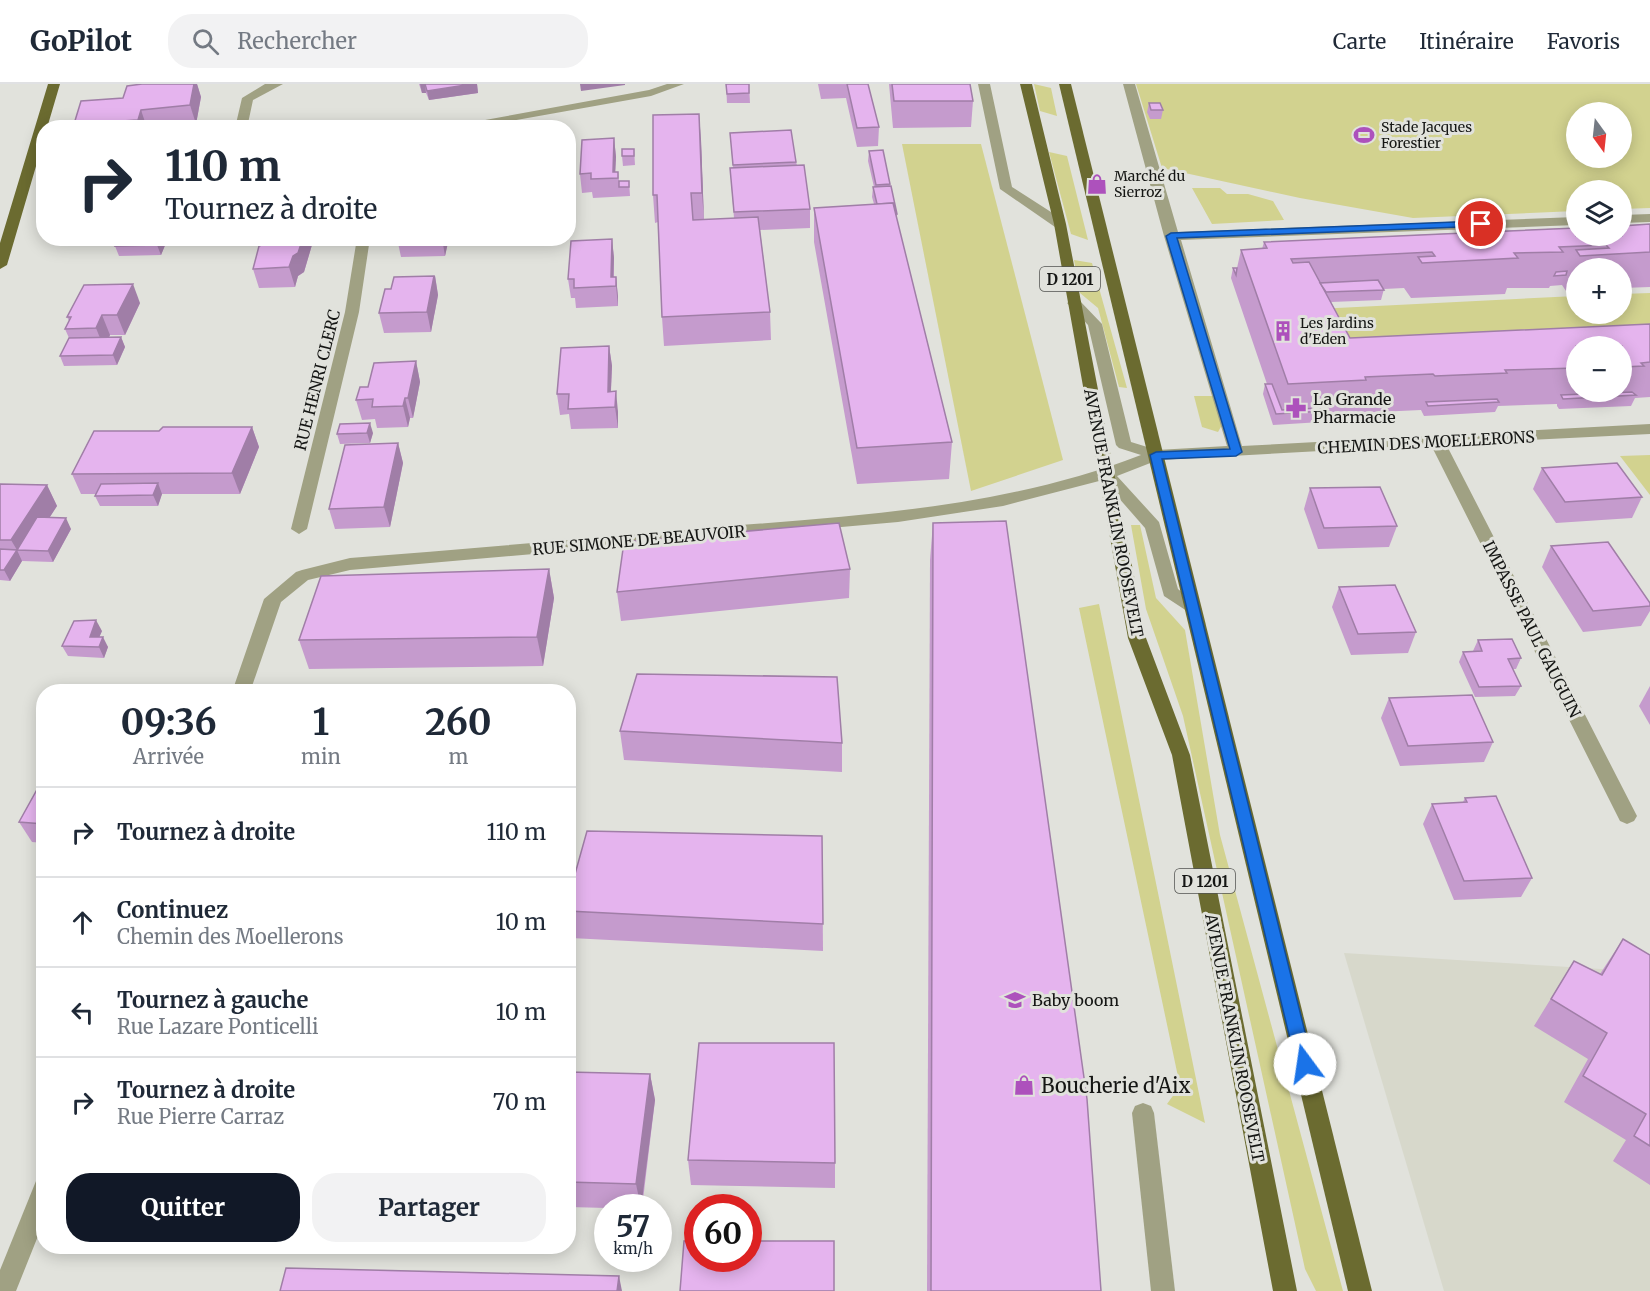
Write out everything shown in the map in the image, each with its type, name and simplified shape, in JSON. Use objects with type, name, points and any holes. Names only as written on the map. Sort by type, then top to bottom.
[{"type":"main road","points":[[46,120],[54,84]]},
{"type":"main road","name":"AVENUE FRANKLIN ROOSEVELT","points":[[1026,84],[1060,224],[1137,638],[1181,755],[1285,1291]]},
{"type":"main road","name":"D 1201","points":[[1065,84],[1360,1291]]},
{"type":"main road","points":[[0,265],[36,166]]},
{"type":"street","points":[[243,120],[248,98],[261,89],[277,84]]},
{"type":"street","points":[[494,120],[651,93],[678,84]]},
{"type":"street","points":[[984,84],[1006,189],[1060,224]]},
{"type":"street","points":[[1129,84],[1171,236],[1236,452]]},
{"type":"street","points":[[1632,219],[1650,218]]},
{"type":"street","points":[[1171,236],[1566,221]]},
{"type":"street","name":"RUE HENRI CLERC","points":[[299,529],[352,312],[363,246]]},
{"type":"street","points":[[1074,303],[1095,324],[1124,445],[1156,455]]},
{"type":"street","name":"CHEMIN DES MOELLERONS","points":[[1156,455],[1650,429]]},
{"type":"street","name":"IMPASSE PAUL GAUGUIN","points":[[1437,442],[1627,816]]},
{"type":"street","name":"RUE SIMONE DE BEAUVOIR","points":[[244,684],[273,599],[302,576],[350,564],[904,517],[1020,498],[1108,476],[1156,455]]},
{"type":"street","points":[[1108,476],[1153,526],[1170,592],[1193,609]]},
{"type":"street","points":[[1143,1113],[1163,1291]]},
{"type":"street","points":[[4,1291],[36,1209]]},
{"type":"shaded area","points":[[1344,953],[1650,972],[1650,1291],[1444,1291]]},
{"type":"green space","points":[[1034,84],[1051,88],[1057,116],[1040,111]]},
{"type":"green space","name":"Stade Jacques Forestier","points":[[1136,84],[1650,84],[1650,208],[1632,209],[1632,180],[1566,180],[1566,211],[1413,218],[1300,198],[1162,168]]},
{"type":"green space","points":[[902,144],[981,144],[1063,460],[971,491]]},
{"type":"green space","points":[[1049,152],[1067,156],[1088,240],[1071,234]]},
{"type":"green space","points":[[1192,188],[1220,188],[1227,194],[1248,194],[1273,201],[1284,220],[1212,224]]},
{"type":"green space","points":[[1074,260],[1092,263],[1127,388],[1119,387],[1098,308],[1080,293]]},
{"type":"green space","points":[[1650,293],[1650,349],[1632,348],[1632,336],[1566,336],[1566,347],[1347,362],[1317,309],[1566,297],[1566,324],[1632,324],[1632,294]]},
{"type":"green space","points":[[1194,396],[1214,396],[1222,425],[1218,432],[1202,427]]},
{"type":"green space","points":[[1650,455],[1650,495],[1620,456]]},
{"type":"green space","points":[[1131,525],[1140,525],[1156,598],[1185,630],[1220,835],[1343,1291],[1316,1291],[1305,1269],[1183,716],[1146,609]]},
{"type":"green space","points":[[1099,604],[1205,1123],[1167,1104],[1180,1086],[1079,608]]},
{"type":"building","points":[[194,84],[190,105],[141,110],[138,120],[75,120],[81,101],[123,98],[127,86]]},
{"type":"building","points":[[425,84],[472,84],[427,91]]},
{"type":"building","points":[[726,84],[749,84],[749,93],[727,94]]},
{"type":"building","points":[[847,84],[868,84],[879,127],[857,128]]},
{"type":"building","points":[[892,84],[970,84],[973,101],[894,101]]},
{"type":"building","points":[[1149,103],[1160,103],[1163,110],[1151,110]]},
{"type":"building","points":[[699,114],[702,193],[691,193],[693,220],[758,217],[770,312],[662,317],[657,195],[653,195],[653,115]]},
{"type":"building","points":[[791,130],[796,162],[733,165],[730,133]]},
{"type":"building","points":[[614,138],[613,172],[618,172],[618,178],[591,179],[591,173],[580,174],[582,140]]},
{"type":"building","points":[[622,149],[634,149],[634,156],[622,156]]},
{"type":"building","points":[[883,150],[890,184],[876,185],[869,151]]},
{"type":"building","points":[[804,165],[810,209],[734,212],[730,168]]},
{"type":"building","points":[[619,181],[629,181],[629,187],[619,187]]},
{"type":"building","points":[[891,186],[897,214],[893,203],[877,204],[873,187]]},
{"type":"building","points":[[893,203],[952,442],[857,448],[814,208]]},
{"type":"building","points":[[1650,224],[1650,252],[1580,256],[1576,250],[1632,246],[1632,225]]},
{"type":"building","points":[[1566,228],[1566,246],[1582,246],[1559,247],[1563,252],[1514,253],[1518,258],[1422,263],[1418,257],[1435,256],[1432,252],[1291,259],[1293,263],[1309,262],[1350,338],[1650,324],[1650,362],[1641,363],[1644,366],[1632,367],[1632,336],[1566,336],[1566,368],[1505,370],[1507,373],[1365,377],[1366,380],[1288,384],[1241,250],[1267,248],[1264,242]]},
{"type":"building","points":[[612,239],[611,277],[616,277],[616,286],[574,288],[574,279],[568,279],[571,246],[576,246],[576,241]]},
{"type":"building","points":[[259,246],[300,246],[289,267],[253,269]]},
{"type":"building","points":[[1566,271],[1566,275],[1554,276],[1556,272]]},
{"type":"building","points":[[434,276],[427,312],[379,313],[385,289],[391,289],[394,277]]},
{"type":"building","points":[[1378,280],[1384,290],[1326,292],[1320,283]]},
{"type":"building","points":[[133,284],[117,315],[102,315],[96,328],[65,329],[71,317],[67,317],[84,285]]},
{"type":"building","points":[[121,337],[113,355],[60,356],[69,338]]},
{"type":"building","points":[[609,346],[608,392],[616,391],[615,407],[568,409],[569,394],[557,394],[561,348]]},
{"type":"building","points":[[416,361],[408,398],[405,398],[403,406],[372,407],[373,399],[356,400],[360,387],[368,387],[374,363]]},
{"type":"building","points":[[1265,384],[1272,384],[1282,410],[1319,408],[1324,411],[1276,414]]},
{"type":"building","points":[[1497,399],[1499,402],[1428,406],[1426,402]]},
{"type":"building","points":[[370,423],[367,433],[337,434],[340,424]]},
{"type":"building","points":[[163,427],[252,427],[232,473],[72,474],[94,431],[159,431]]},
{"type":"building","points":[[398,443],[384,507],[329,509],[345,445]]},
{"type":"building","points":[[1617,463],[1642,497],[1565,502],[1542,468]]},
{"type":"building","points":[[158,483],[153,495],[95,496],[101,484]]},
{"type":"building","points":[[0,484],[47,485],[11,540],[0,540]]},
{"type":"building","points":[[1380,487],[1397,526],[1324,528],[1310,488]]},
{"type":"building","points":[[37,517],[66,518],[48,551],[17,550]]},
{"type":"building","points":[[1006,521],[1087,1099],[1101,1291],[931,1291],[933,523]]},
{"type":"building","points":[[839,523],[850,569],[617,592],[624,542]]},
{"type":"building","points":[[1608,542],[1650,606],[1593,611],[1551,546]]},
{"type":"building","points":[[0,549],[17,550],[4,570],[0,570]]},
{"type":"building","points":[[549,569],[537,637],[299,640],[321,576]]},
{"type":"building","points":[[1395,585],[1416,632],[1358,634],[1339,587]]},
{"type":"building","points":[[96,620],[90,637],[103,637],[99,647],[62,646],[74,621]]},
{"type":"building","points":[[1512,639],[1521,658],[1508,659],[1521,686],[1479,687],[1463,652],[1482,651],[1478,640]]},
{"type":"building","points":[[637,674],[837,677],[842,743],[620,731]]},
{"type":"building","points":[[1472,695],[1493,742],[1408,746],[1389,698]]},
{"type":"building","points":[[36,791],[36,823],[19,822]]},
{"type":"building","points":[[1496,796],[1532,878],[1464,881],[1432,804],[1467,802],[1465,798]]},
{"type":"building","points":[[587,831],[822,836],[823,924],[576,911],[576,870]]},
{"type":"building","points":[[1623,939],[1650,955],[1650,1146],[1634,1136],[1646,1114],[1583,1076],[1607,1033],[1551,999],[1574,961],[1602,975]]},
{"type":"building","points":[[699,1043],[834,1043],[835,1163],[688,1160]]},
{"type":"building","points":[[576,1072],[650,1074],[636,1184],[576,1182]]},
{"type":"building","points":[[684,1241],[684,1272],[762,1272],[762,1241],[834,1241],[834,1291],[680,1291]]},
{"type":"building","points":[[286,1268],[619,1276],[617,1291],[280,1291]]},
{"type":"place","name":"Stade Jacques Forestier","points":[[1364,135]]},
{"type":"place","name":"Marché du Sierroz","points":[[1097,184]]},
{"type":"place","name":"Les Jardins d'Eden","points":[[1283,331]]},
{"type":"place","name":"La Grande Pharmacie","points":[[1296,408]]},
{"type":"place","name":"Baby boom","points":[[1015,1000]]},
{"type":"place","name":"Boucherie d'Aix","points":[[1024,1085]]},
{"type":"route","points":[[1305,1064],[1156,455],[1236,452],[1171,236],[1481,224]]}]
